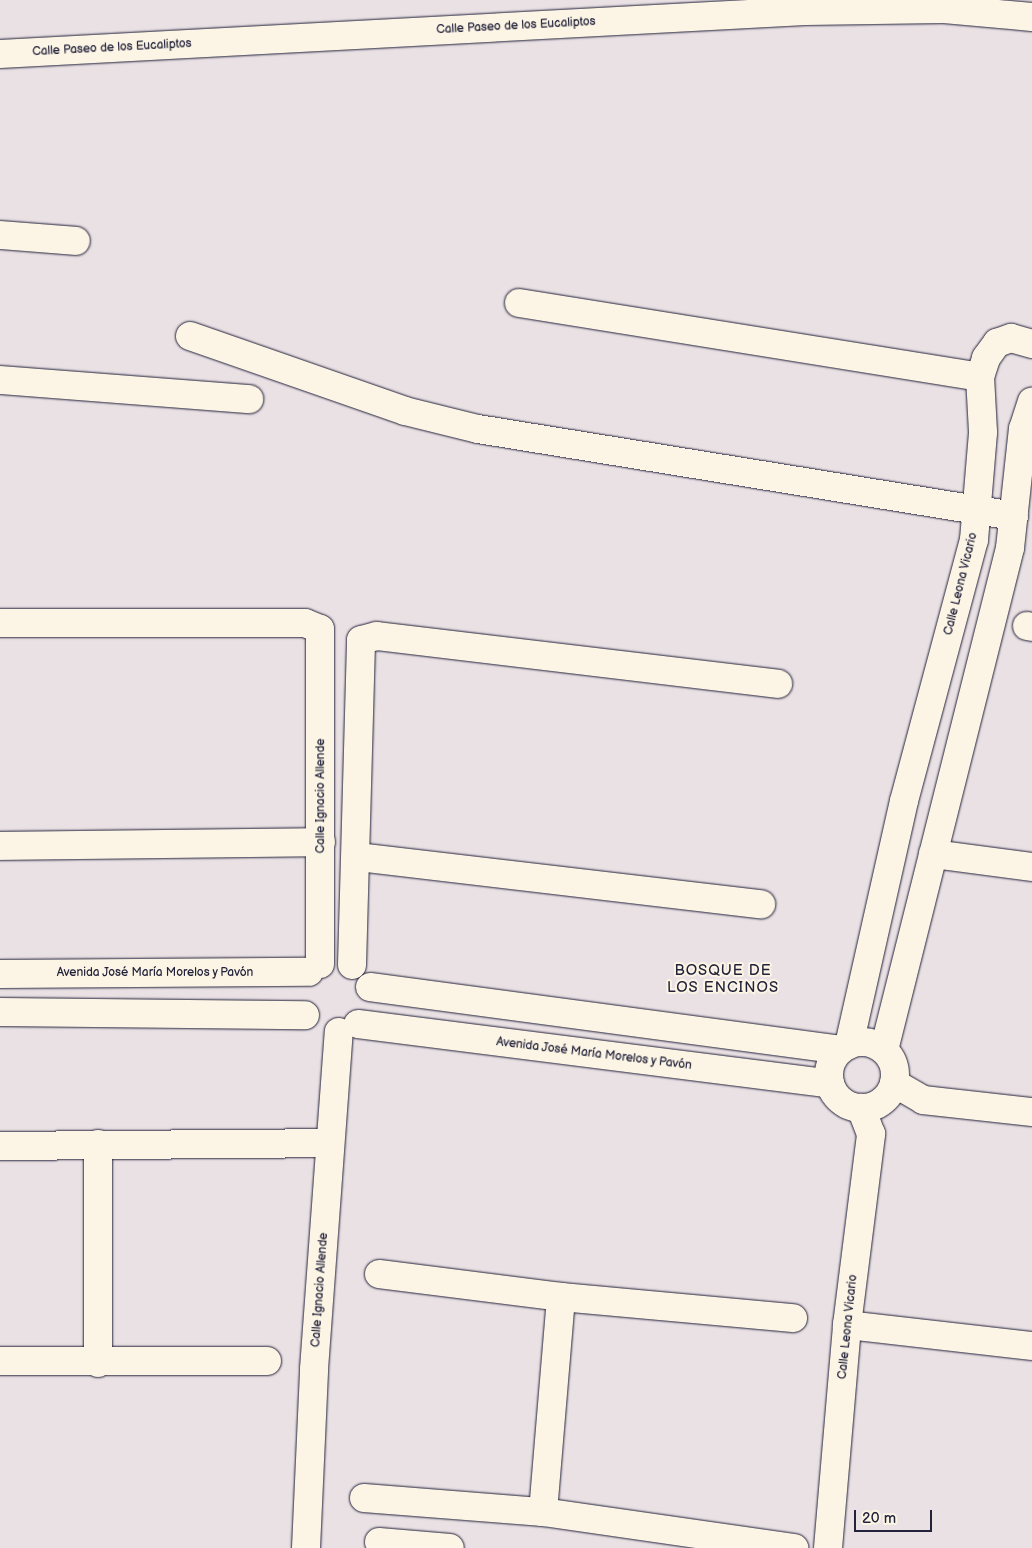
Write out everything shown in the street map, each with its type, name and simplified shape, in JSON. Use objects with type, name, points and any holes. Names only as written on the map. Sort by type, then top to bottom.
[{"type":"street","name":"Calle Paseo de los Eucaliptos","points":[[0,54],[805,11],[944,9],[1032,17]]},
{"type":"street","points":[[0,235],[76,240]]},
{"type":"street","points":[[519,303],[980,377]]},
{"type":"street","points":[[190,336],[405,411],[478,429],[1014,516]]},
{"type":"street","name":"Calle Leona Vicario","points":[[845,1047],[904,802],[974,540],[982,432],[980,377],[986,358],[997,343],[1010,338],[1032,344]]},
{"type":"street","points":[[0,380],[249,399]]},
{"type":"street","points":[[884,1050],[942,812],[1010,548],[1023,429],[1032,401]]},
{"type":"street","name":"Calle Ignacio Allende","points":[[0,623],[305,623],[320,629],[321,842],[315,968]]},
{"type":"street","points":[[352,965],[358,857],[361,640],[377,636],[778,684]]},
{"type":"street","points":[[904,802],[942,812]]},
{"type":"street","points":[[0,846],[321,842]]},
{"type":"street","points":[[933,854],[1032,866]]},
{"type":"street","points":[[358,857],[761,904]]},
{"type":"street","points":[[337,961],[352,965],[370,987],[369,1007],[349,1028],[320,1029],[305,1015],[300,1000],[302,985],[315,968],[337,961]]},
{"type":"street","name":"Avenida José María Morelos y Pavón","points":[[0,974],[315,968]]},
{"type":"street","points":[[370,987],[845,1047],[873,1044],[884,1050],[893,1066],[894,1083],[882,1102],[861,1108],[842,1100],[830,1084],[831,1065],[845,1047]]},
{"type":"street","points":[[0,1012],[305,1015]]},
{"type":"street","name":"Calle Ignacio Allende","points":[[306,1548],[330,1143],[349,1028]]},
{"type":"street","name":"Avenida José María Morelos y Pavón","points":[[349,1028],[830,1084]]},
{"type":"street","points":[[894,1083],[923,1100],[1032,1112]]},
{"type":"street","name":"Calle Leona Vicario","points":[[828,1548],[847,1325],[871,1134],[861,1108]]},
{"type":"street","points":[[0,1146],[330,1143]]},
{"type":"street","points":[[98,1144],[98,1363]]},
{"type":"street","points":[[380,1274],[561,1297],[793,1318]]},
{"type":"street","points":[[543,1512],[561,1297]]},
{"type":"street","points":[[847,1325],[1032,1346]]},
{"type":"street","points":[[0,1361],[98,1363],[267,1361]]},
{"type":"street","points":[[364,1498],[543,1512],[794,1548]]},
{"type":"street","points":[[379,1542],[450,1548]]},
{"type":"district","name":"BOSQUE DE LOS ENCINOS","points":[[723,978]]}]
